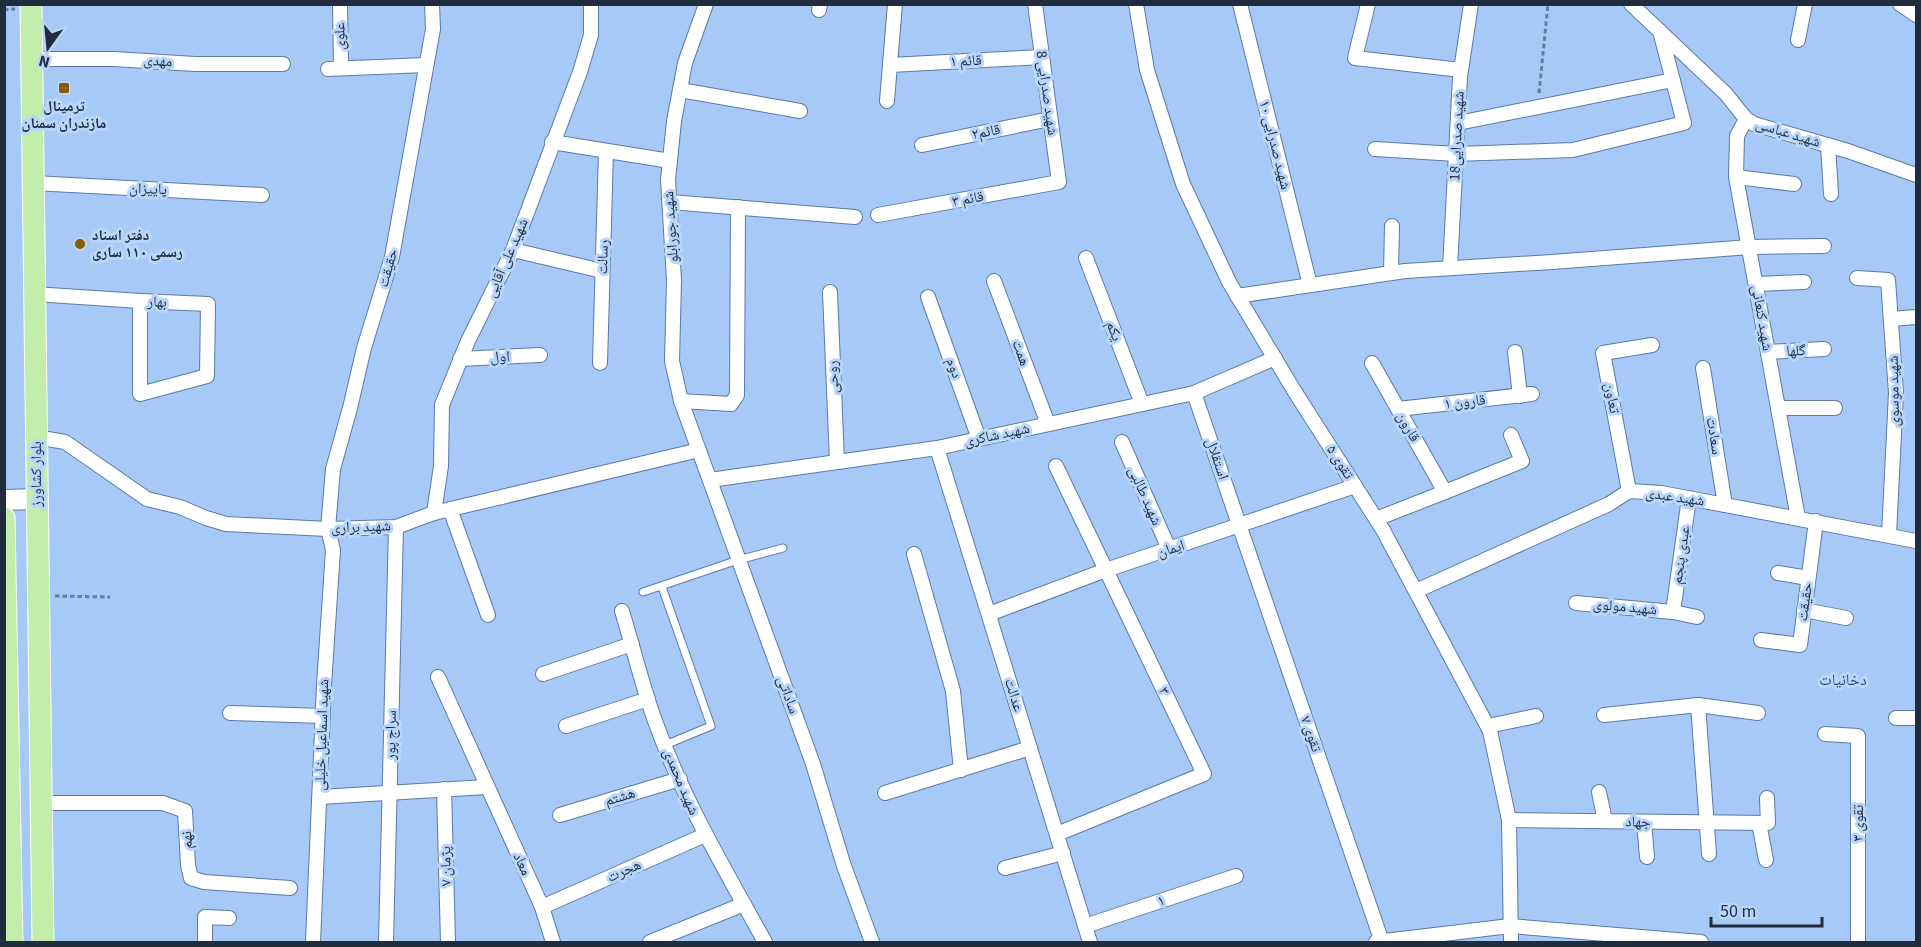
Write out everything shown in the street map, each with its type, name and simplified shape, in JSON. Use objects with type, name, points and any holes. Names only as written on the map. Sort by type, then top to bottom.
[{"type":"main road","name":"بلوار کشاورز","points":[[31,4],[43,942]]},
{"type":"main road","points":[[4,500],[36,499]]},
{"type":"main road","points":[[4,518],[12,942]]},
{"type":"main road","points":[[10,787],[42,795]]},
{"type":"street","name":"علوی","points":[[340,4],[334,68],[426,65]]},
{"type":"street","name":"حقیقت","points":[[328,528],[333,469],[364,348],[392,257],[433,29],[432,4]]},
{"type":"street","name":"شهید علی آقایی","points":[[434,513],[441,466],[442,405],[460,359],[513,250],[591,35],[591,4]]},
{"type":"street","name":"شهید جورابلو","points":[[699,450],[681,401],[672,361],[674,280],[668,180],[674,121],[680,90],[686,63],[706,4]]},
{"type":"street","points":[[887,101],[895,4]]},
{"type":"street","name":"شهید صدرایی 8","points":[[1035,4],[1059,182]]},
{"type":"street","name":"تقوی ۵","points":[[1136,4],[1147,70],[1183,184],[1237,296],[1376,519],[1488,726],[1509,820],[1511,942]]},
{"type":"street","name":"شهید صدرایی ۱۰","points":[[1240,4],[1310,285]]},
{"type":"street","points":[[1368,4],[1355,58],[1461,70]]},
{"type":"street","name":"شهید صدرایی18","points":[[1450,268],[1461,70],[1471,4]]},
{"type":"street","name":"شهید عباسی","points":[[1631,4],[1726,94],[1746,119],[1770,130],[1828,145],[1917,175]]},
{"type":"street","points":[[1798,40],[1804,4]]},
{"type":"street","points":[[1900,4],[1917,15]]},
{"type":"street","points":[[1376,149],[1456,154],[1573,150],[1684,123],[1660,31]]},
{"type":"street","name":"قائم ۱","points":[[890,65],[1042,57]]},
{"type":"street","name":"مهدی","points":[[32,59],[114,58],[195,64],[284,64]]},
{"type":"street","points":[[1458,123],[1673,80]]},
{"type":"street","points":[[680,90],[800,111]]},
{"type":"street","name":"قائم۲","points":[[922,145],[1050,119]]},
{"type":"street","name":"شهید کنعانی","points":[[1746,119],[1737,136],[1736,177],[1798,518]]},
{"type":"street","points":[[552,142],[670,161]]},
{"type":"street","points":[[1828,145],[1831,194]]},
{"type":"street","name":"رسالت","points":[[600,363],[606,151]]},
{"type":"street","points":[[1736,177],[1794,184]]},
{"type":"street","name":"قائم ۳","points":[[878,215],[1059,182]]},
{"type":"street","name":"پاییزان","points":[[33,183],[262,195]]},
{"type":"street","points":[[670,202],[855,217]]},
{"type":"street","points":[[681,401],[731,404],[737,394],[738,207]]},
{"type":"street","points":[[1391,273],[1392,226]]},
{"type":"street","points":[[1237,296],[1391,273],[1749,247],[1824,246]]},
{"type":"street","points":[[513,250],[602,271]]},
{"type":"street","name":"یکم","points":[[1086,258],[1142,404]]},
{"type":"street","name":"شهید موسوی","points":[[1857,278],[1888,280],[1896,393],[1889,535]]},
{"type":"street","name":"همت","points":[[994,281],[1048,424]]},
{"type":"street","points":[[1756,284],[1804,282]]},
{"type":"street","name":"روحی","points":[[830,292],[837,462]]},
{"type":"street","name":"بهار","points":[[34,294],[140,302],[208,304],[207,376],[140,394],[140,302]]},
{"type":"street","name":"دوم","points":[[928,297],[979,439]]},
{"type":"street","points":[[1891,319],[1917,318]]},
{"type":"street","name":"تعاون","points":[[1629,491],[1603,353],[1652,345]]},
{"type":"street","name":"گلها","points":[[1768,352],[1824,349]]},
{"type":"street","name":"قارون ۱","points":[[1398,410],[1526,395],[1515,352]]},
{"type":"street","name":"اول","points":[[460,359],[540,356]]},
{"type":"street","name":"شهید شاکری","points":[[710,480],[937,448],[1194,393],[1275,358]]},
{"type":"street","name":"قارون","points":[[1372,363],[1445,492]]},
{"type":"street","name":"سعادت","points":[[1703,368],[1725,505]]},
{"type":"street","name":"استقلال","points":[[1194,393],[1239,526]]},
{"type":"street","points":[[1778,408],[1835,408]]},
{"type":"street","points":[[1376,519],[1522,461],[1511,435]]},
{"type":"street","name":"شهید براری","points":[[36,437],[65,442],[147,499],[180,507],[206,518],[226,524],[328,528],[396,527],[434,513],[699,450]]},
{"type":"street","name":"شهید طالبی","points":[[1122,442],[1169,549]]},
{"type":"street","name":"عدالت","points":[[937,448],[1090,942]]},
{"type":"street","name":"ساداتی","points":[[699,450],[813,764],[844,866],[872,942]]},
{"type":"street","name":"۳","points":[[1056,466],[1204,774],[1057,834]]},
{"type":"street","name":"ایمان","points":[[989,614],[1106,570],[1355,486]]},
{"type":"street","name":"شهید عبدی","points":[[1416,591],[1609,504],[1629,491],[1661,493],[1917,541]]},
{"type":"street","name":"عبدی پنجم","points":[[1673,612],[1689,498]]},
{"type":"street","points":[[450,509],[488,615]]},
{"type":"street","name":"حقیقت","points":[[1761,640],[1800,645],[1816,521]]},
{"type":"street","name":"تقوی ۷","points":[[1239,526],[1380,942]]},
{"type":"street","name":"سراج پور","points":[[386,942],[396,527]]},
{"type":"street","name":"شهید اسماعیل خلیلی","points":[[313,942],[333,550],[328,528]]},
{"type":"street","points":[[914,554],[953,691],[961,770]]},
{"type":"street","points":[[1778,573],[1809,578]]},
{"type":"street","name":"شهید مولوی","points":[[1576,603],[1673,612],[1697,617]]},
{"type":"street","name":"شهید محمدی","points":[[622,610],[648,699],[665,745],[705,835],[765,942]]},
{"type":"street","points":[[1804,610],[1845,618]]},
{"type":"street","points":[[543,674],[632,644]]},
{"type":"street","name":"معاد","points":[[438,677],[542,907],[553,942]]},
{"type":"street","points":[[566,726],[648,699]]},
{"type":"street","points":[[1698,705],[1709,854]]},
{"type":"street","points":[[1604,716],[1698,705],[1758,712]]},
{"type":"street","points":[[230,713],[323,716]]},
{"type":"street","points":[[1488,726],[1536,716]]},
{"type":"street","points":[[1896,718],[1917,718]]},
{"type":"street","name":"تقوی ۳","points":[[1825,734],[1858,736],[1858,942]]},
{"type":"street","points":[[885,793],[1030,748]]},
{"type":"street","name":"هشتم","points":[[560,815],[680,779]]},
{"type":"street","points":[[320,797],[486,787]]},
{"type":"street","name":"پژمان ۷","points":[[444,789],[448,942]]},
{"type":"street","points":[[1599,792],[1605,821]]},
{"type":"street","name":"نهم","points":[[42,795],[163,803],[176,806],[185,811],[188,866],[192,878],[204,882],[290,888]]},
{"type":"street","points":[[1766,860],[1764,823],[1767,798]]},
{"type":"street","name":"جهاد","points":[[1509,820],[1764,823]]},
{"type":"street","points":[[1644,822],[1647,857]]},
{"type":"street","name":"هجرت","points":[[542,907],[705,835]]},
{"type":"street","points":[[1005,868],[1063,852]]},
{"type":"street","name":"۱","points":[[1085,926],[1236,876]]},
{"type":"street","points":[[650,942],[744,904]]},
{"type":"street","points":[[205,942],[205,917],[229,918]]},
{"type":"street","points":[[1380,942],[1510,926],[1701,942]]},
{"type":"lane","points":[[643,592],[738,560],[783,548]]},
{"type":"lane","points":[[662,587],[711,726],[665,745]]},
{"type":"path","points":[[1538,107],[1548,4]]},
{"type":"path","points":[[38,596],[110,597]]},
{"type":"place","name":"ترمینال مازندران سمنان","points":[[64,88]]},
{"type":"place","name":"دفتر اسناد رسمی ۱۱۰ ساری","points":[[80,244]]},
{"type":"district","name":"دخانیات","points":[[1843,680]]}]
